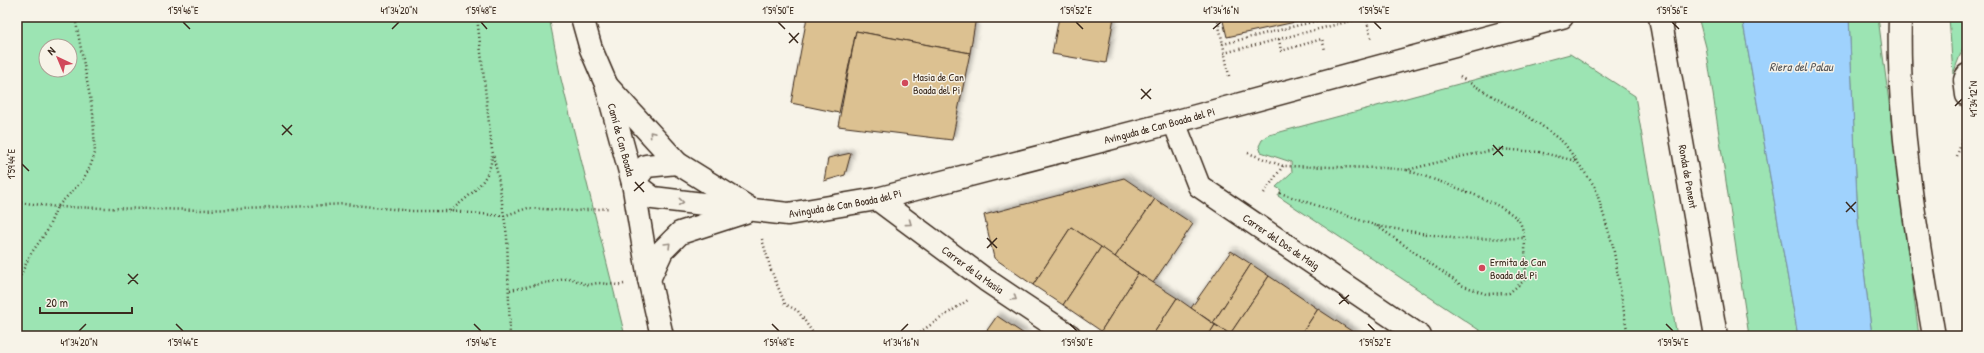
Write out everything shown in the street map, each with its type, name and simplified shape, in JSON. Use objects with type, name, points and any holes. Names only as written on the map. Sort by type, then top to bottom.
[{"type":"street","name":"Camí de Can Boada","points":[[582,17],[591,49],[606,84],[633,183],[650,280],[662,336]]},
{"type":"street","name":"Avinguda de Can Boada del Pi","points":[[633,183],[653,198],[788,214],[877,199],[1174,122],[1562,17]]},
{"type":"street","name":"Ronda de Ponent","points":[[1660,17],[1716,336]]},
{"type":"street","points":[[1900,17],[1899,59],[1907,159],[1934,336]]},
{"type":"street","points":[[1967,75],[1965,80],[1967,95]]},
{"type":"street","points":[[606,84],[677,163],[752,209]]},
{"type":"street","name":"Carrer del Dos de Maig","points":[[1174,122],[1199,186],[1420,336]]},
{"type":"street","points":[[633,183],[646,166],[677,163]]},
{"type":"street","name":"Carrer de la Masia","points":[[877,199],[986,280],[1070,336]]},
{"type":"street","points":[[650,280],[662,251],[680,233],[752,209]]},
{"type":"path","points":[[17,283],[30,255],[47,231],[57,207],[82,181],[90,167],[95,153],[93,113],[75,17]]},
{"type":"path","points":[[477,17],[492,150],[501,193],[507,236],[510,336]]},
{"type":"path","points":[[1217,17],[1229,76]]},
{"type":"path","points":[[1223,44],[1332,17]]},
{"type":"path","points":[[1224,52],[1366,17],[1371,38]]},
{"type":"path","points":[[1279,39],[1281,50],[1322,39],[1324,50]]},
{"type":"path","points":[[1460,77],[1538,122],[1564,143],[1595,187],[1613,246],[1628,336]]},
{"type":"path","points":[[1957,156],[1963,138]]},
{"type":"path","points":[[1407,170],[1499,149],[1539,152],[1576,161]]},
{"type":"path","points":[[450,211],[479,187],[492,164],[492,150]]},
{"type":"path","points":[[1248,153],[1283,166],[1386,168],[1407,170],[1464,190],[1511,213],[1520,222],[1524,238],[1526,280],[1510,293],[1486,294],[1461,285],[1378,226]]},
{"type":"path","points":[[1264,193],[1283,166]]},
{"type":"path","points":[[1280,193],[1378,226],[1459,240],[1524,238]]},
{"type":"path","points":[[17,202],[57,207],[201,210],[344,204],[412,211],[450,211],[503,216],[528,208],[575,211],[616,208]]},
{"type":"path","points":[[761,235],[771,270],[785,304],[798,311],[815,336]]},
{"type":"path","points":[[509,290],[570,278],[587,285],[598,283],[619,286],[625,284]]},
{"type":"path","points":[[918,336],[923,330],[975,296]]},
{"type":"green space","points":[[17,17],[549,17],[561,79],[625,336],[17,336]]},
{"type":"green space","points":[[1698,17],[1742,17],[1798,336],[1749,336],[1706,47]]},
{"type":"green space","points":[[1849,17],[1878,17],[1919,336],[1872,336],[1858,222]]},
{"type":"green space","points":[[1949,17],[1967,17],[1967,37],[1953,74]]},
{"type":"green space","points":[[1570,54],[1635,96],[1677,336],[1488,336],[1278,196],[1281,190],[1276,187],[1292,172],[1291,162],[1261,152],[1259,146],[1262,140],[1269,135]]},
{"type":"water","name":"Riera del Palau","points":[[1742,17],[1849,17],[1858,222],[1872,336],[1798,336]]},
{"type":"building","points":[[807,17],[976,17],[970,53],[856,31],[839,113],[791,103]]},
{"type":"building","points":[[1059,17],[1114,17],[1106,63],[1052,54]]},
{"type":"building","points":[[1222,17],[1313,17],[1313,18],[1227,37]]},
{"type":"building","name":"Masia de Can Boada del Pi","points":[[856,31],[970,53],[952,140],[838,126]]},
{"type":"building","points":[[851,153],[845,175],[824,181],[828,158]]},
{"type":"building","points":[[1124,178],[1155,199],[1115,257],[1071,227],[1033,285],[994,258],[984,215]]},
{"type":"building","points":[[1155,199],[1193,224],[1153,283],[1115,257]]},
{"type":"building","points":[[1071,227],[1101,247],[1063,305],[1033,285]]},
{"type":"building","points":[[1101,247],[1138,273],[1101,331],[1063,305]]},
{"type":"building","points":[[1231,251],[1251,264],[1213,323],[1191,308]]},
{"type":"building","points":[[1251,264],[1269,276],[1230,334],[1213,323]]},
{"type":"building","points":[[1138,273],[1177,298],[1152,336],[1109,336],[1101,331]]},
{"type":"building","points":[[1269,276],[1318,309],[1300,336],[1233,336],[1230,334]]},
{"type":"building","points":[[1177,298],[1215,325],[1208,336],[1152,336]]},
{"type":"building","points":[[1318,309],[1356,334],[1355,336],[1300,336]]},
{"type":"building","points":[[997,316],[1027,336],[983,336]]},
{"type":"building","points":[[1215,325],[1230,334],[1233,336],[1208,336]]},
{"type":"place","name":"Masia de Can Boada del Pi","points":[[905,83]]},
{"type":"place","name":"Ermita de Can Boada del Pi","points":[[1482,268]]}]
